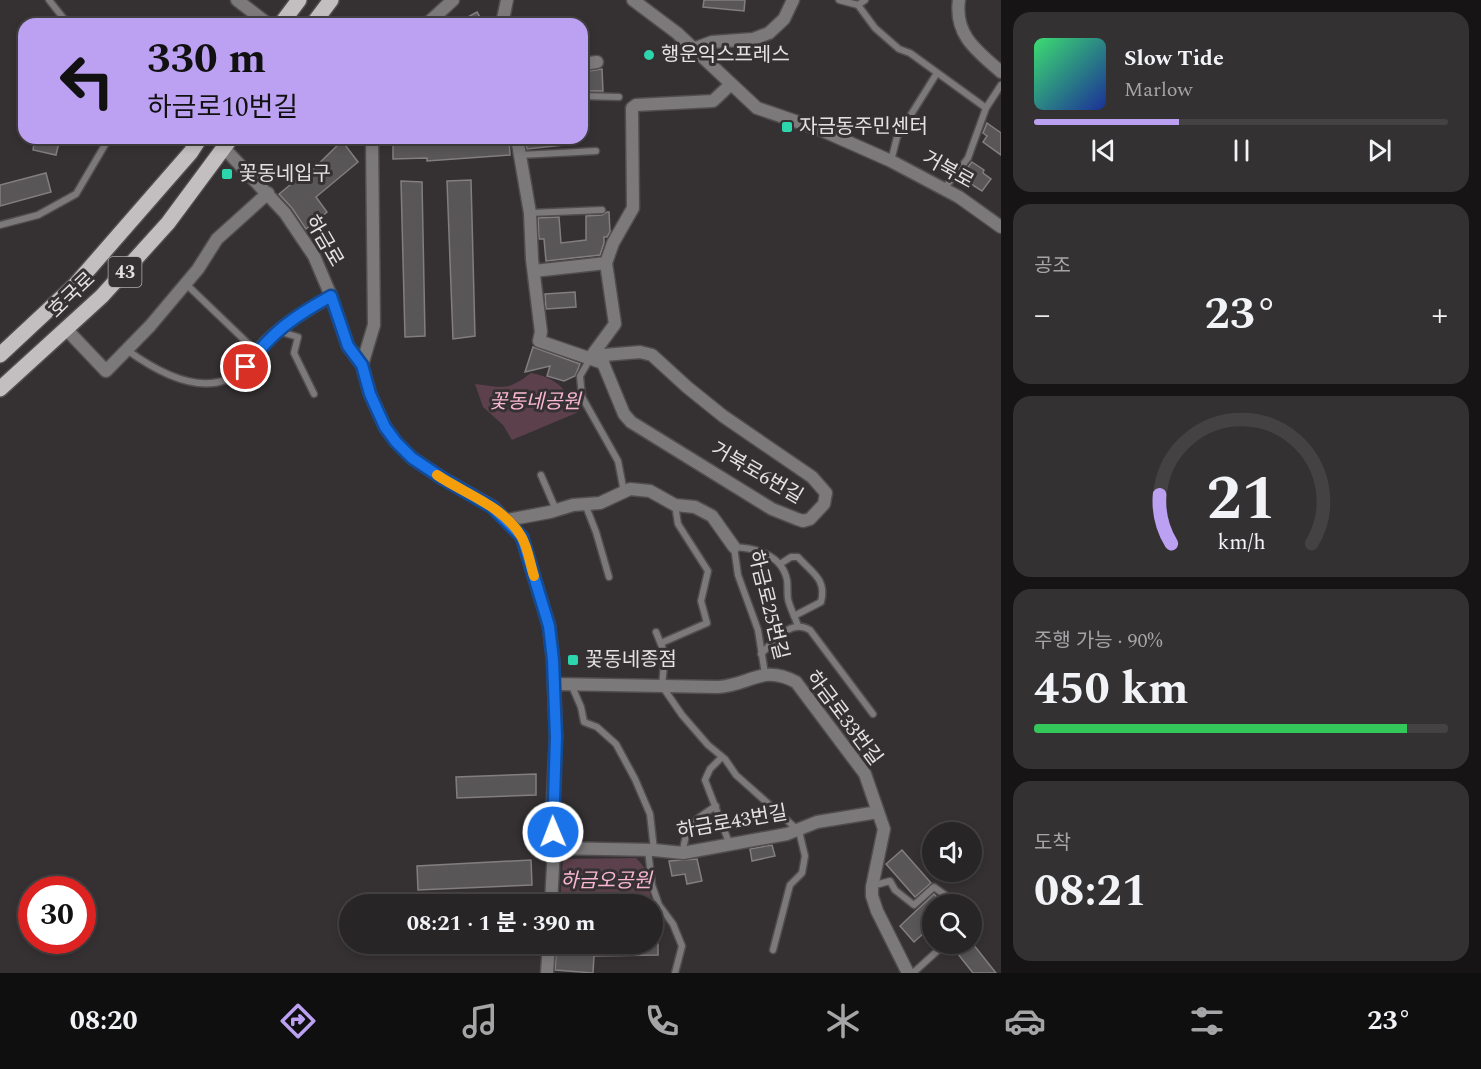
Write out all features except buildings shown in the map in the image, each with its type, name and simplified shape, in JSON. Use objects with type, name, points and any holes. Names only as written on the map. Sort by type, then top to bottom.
[{"type":"main road","points":[[286,18],[300,0]]},
{"type":"main road","points":[[318,18],[331,0]]},
{"type":"main road","name":"호국로","points":[[0,355],[75,285],[196,144]]},
{"type":"main road","name":"호국로","points":[[0,389],[67,330],[140,256],[194,190],[227,144]]},
{"type":"main road","points":[[0,351],[19,338]]},
{"type":"street","points":[[237,0],[260,18]]},
{"type":"street","points":[[434,18],[453,0]]},
{"type":"street","points":[[503,18],[507,0]]},
{"type":"street","name":"거북로","points":[[633,0],[677,33],[757,108],[821,130],[891,161],[959,196],[1001,227]]},
{"type":"street","points":[[693,49],[712,42],[753,39],[769,33],[784,19],[794,0]]},
{"type":"street","points":[[959,0],[957,13],[965,37],[1001,72]]},
{"type":"street","points":[[588,63],[597,62]]},
{"type":"street","points":[[590,358],[615,324],[606,263],[613,243],[633,208],[632,108],[636,105],[713,101],[730,85]]},
{"type":"street","name":"하금로","points":[[229,144],[285,213],[314,256],[348,346],[362,365],[370,394],[385,427],[396,442],[412,458],[492,507],[522,537],[549,626],[553,660],[556,737],[552,894]]},
{"type":"street","points":[[362,365],[374,325],[372,144]]},
{"type":"street","points":[[518,144],[530,213],[541,332],[539,341],[603,363]]},
{"type":"street","points":[[67,330],[106,371],[186,284],[218,239],[268,193]]},
{"type":"street","points":[[534,271],[606,263]]},
{"type":"street","points":[[257,352],[293,318],[331,296]]},
{"type":"street","name":"거북로6번길","points":[[640,352],[652,355],[723,416],[812,477],[826,493],[824,504],[810,519],[803,521],[772,509],[631,422],[624,414],[603,363],[604,355],[614,353],[640,352]]},
{"type":"street","name":"하금로25번길","points":[[507,520],[573,505],[600,503],[630,489],[650,490],[675,505],[695,507],[712,516],[734,547]]},
{"type":"street","points":[[554,684],[734,686],[765,674]]},
{"type":"street","name":"하금로33번길","points":[[765,674],[784,675],[796,682],[865,774],[884,829],[872,896],[877,911],[908,973]]},
{"type":"street","name":"하금로43번길","points":[[554,848],[651,850],[683,854],[799,831],[817,822],[878,812]]},
{"type":"street","points":[[547,973],[548,954]]},
{"type":"lane","points":[[49,0],[63,18]]},
{"type":"lane","points":[[839,0],[858,5],[875,28],[899,49],[910,53],[986,108]]},
{"type":"lane","points":[[858,5],[865,0]]},
{"type":"lane","points":[[891,161],[897,137],[937,73]]},
{"type":"lane","points":[[944,189],[968,158],[986,108],[1001,85]]},
{"type":"lane","points":[[588,96],[619,97]]},
{"type":"lane","points":[[0,225],[38,215],[76,194],[105,144]]},
{"type":"lane","points":[[519,155],[596,151]]},
{"type":"lane","points":[[530,213],[602,210]]},
{"type":"lane","points":[[127,350],[148,366],[184,382],[211,384],[231,377],[246,367],[257,352],[186,284]]},
{"type":"lane","points":[[277,331],[298,337],[294,353],[314,394]]},
{"type":"lane","points":[[590,358],[580,376],[582,397],[618,461],[624,492]]},
{"type":"lane","points":[[541,475],[556,510]]},
{"type":"lane","points":[[584,504],[596,532],[609,577]]},
{"type":"lane","points":[[661,643],[707,623],[701,601],[708,571],[678,524],[675,505]]},
{"type":"lane","points":[[734,547],[748,548],[768,555],[780,564],[787,578],[788,598],[798,626]]},
{"type":"lane","name":"하금로25번길","points":[[734,547],[738,575],[758,630],[765,674]]},
{"type":"lane","points":[[780,564],[791,557],[798,557],[822,583],[821,602],[794,616]]},
{"type":"lane","points":[[761,654],[792,627],[803,626],[810,630],[873,714]]},
{"type":"lane","points":[[656,632],[664,654],[662,686],[682,716],[722,757],[735,775],[799,831],[805,856],[802,873],[790,885],[773,950]]},
{"type":"lane","points":[[570,683],[581,707],[584,722],[597,727],[615,744],[650,814],[652,885],[659,905],[673,924],[682,946],[675,973]]},
{"type":"lane","points":[[722,757],[710,769],[705,780],[730,845]]},
{"type":"lane","points":[[683,854],[684,837],[692,821],[716,806]]},
{"type":"lane","points":[[872,886],[890,881],[895,890],[914,905],[922,898]]},
{"type":"lane","points":[[926,894],[934,887],[944,894]]},
{"type":"lane","points":[[913,973],[934,954]]},
{"type":"green space","name":"꽃동네공원","points":[[531,373],[548,378],[560,386],[581,411],[512,440],[503,425],[483,407],[475,384],[510,386]]},
{"type":"green space","name":"하금오공원","points":[[636,858],[644,867],[650,894],[561,894],[563,859]]},
{"type":"slow traffic","points":[[437,475],[492,507],[507,520],[522,537],[534,576]]},
{"type":"place","name":"행운익스프레스","points":[[649,55]]},
{"type":"place","name":"자금동주민센터","points":[[787,127]]},
{"type":"place","name":"꽃동네입구","points":[[227,174]]},
{"type":"place","name":"꽃동네종점","points":[[573,660]]},
{"type":"route","points":[[246,367],[268,338],[293,318],[331,296],[348,346],[362,365],[370,394],[385,427],[396,442],[412,458],[492,507],[522,537],[549,626],[553,660],[556,737],[553,832]]}]
